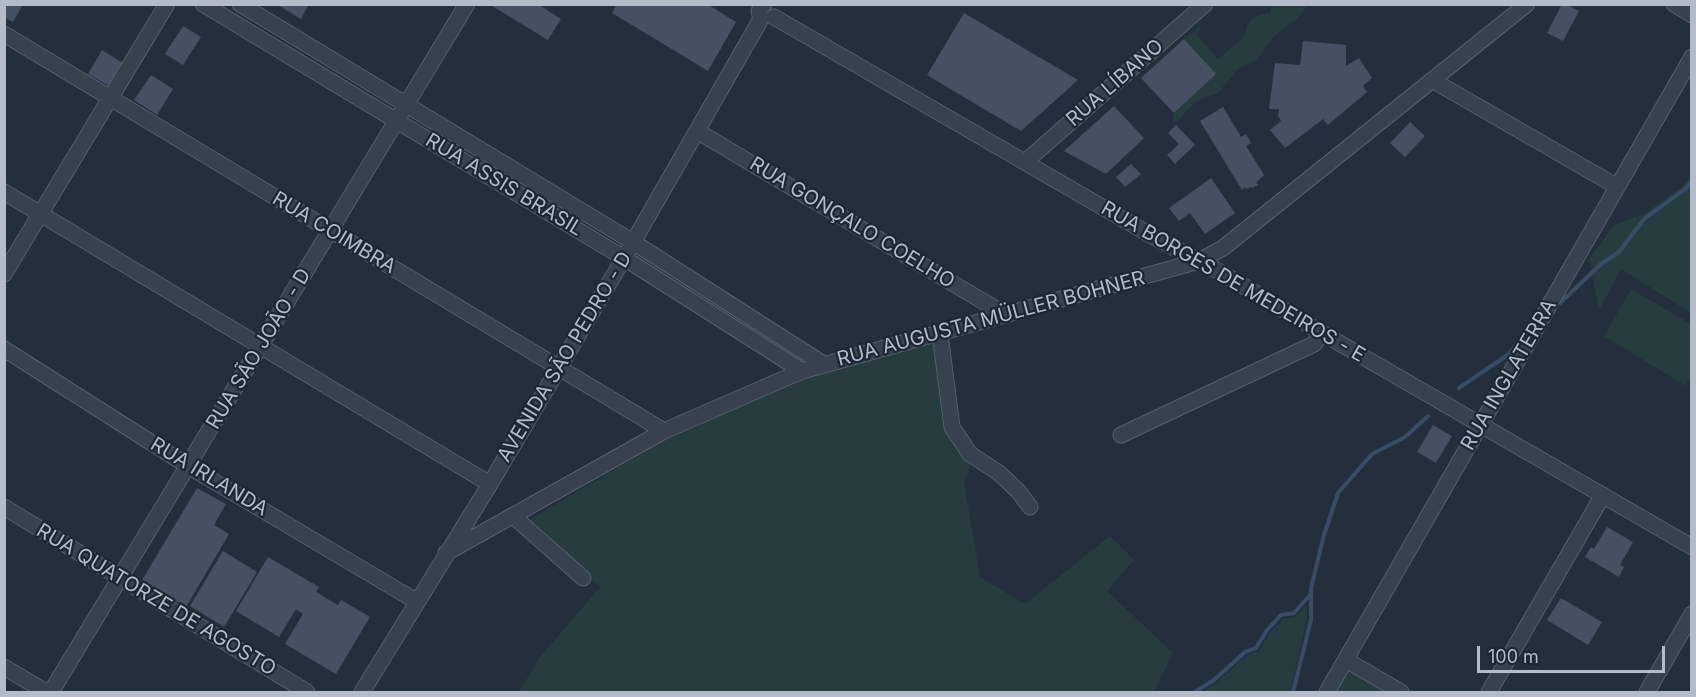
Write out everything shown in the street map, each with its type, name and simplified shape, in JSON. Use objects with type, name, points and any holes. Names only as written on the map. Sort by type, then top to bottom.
[{"type":"street","points":[[4,274],[167,4]]},
{"type":"street","name":"RUA ASSIS BRASIL","points":[[203,4],[624,258],[802,371]]},
{"type":"street","name":"RUA ASSIS BRASIL","points":[[240,4],[633,242],[825,365]]},
{"type":"street","name":"RUA SÃO JOÃO - D","points":[[51,693],[467,4]]},
{"type":"street","name":"RUA LÍBANO","points":[[1025,162],[1206,4]]},
{"type":"street","name":"RUA AUGUSTA MÜLLER BOHNER","points":[[446,553],[664,431],[802,371],[1199,261],[1223,248],[1527,4]]},
{"type":"street","points":[[1674,4],[1692,15]]},
{"type":"street","name":"RUA BORGES DE MEDEIROS - E","points":[[765,8],[1025,162],[1692,547]]},
{"type":"street","name":"AVENIDA SÃO PEDRO - D","points":[[362,693],[416,601],[490,484],[624,258],[765,8]]},
{"type":"street","name":"RUA COIMBRA","points":[[4,34],[664,431]]},
{"type":"street","points":[[288,56],[298,40]]},
{"type":"street","name":"RUA INGLATERRA","points":[[1327,693],[1692,57]]},
{"type":"street","points":[[1432,80],[1617,186]]},
{"type":"street","name":"RUA GONÇALO COELHO","points":[[697,131],[1006,315]]},
{"type":"street","points":[[508,188],[518,172]]},
{"type":"street","points":[[4,192],[490,484]]},
{"type":"street","points":[[1120,435],[1314,344],[1322,333]]},
{"type":"street","points":[[940,334],[952,427],[970,454],[999,472],[1030,507]]},
{"type":"street","name":"RUA IRLANDA","points":[[4,349],[188,466],[416,601]]},
{"type":"street","points":[[1489,693],[1603,495]]},
{"type":"street","name":"RUA QUATORZE DE AGOSTO","points":[[4,507],[307,693]]},
{"type":"street","points":[[513,516],[583,578]]},
{"type":"street","points":[[1647,693],[1692,614]]},
{"type":"street","points":[[1346,660],[1401,693]]},
{"type":"street","points":[[4,667],[46,693]]},
{"type":"green space","points":[[1272,5],[1308,5],[1298,18],[1275,35],[1257,60],[1238,69],[1217,94],[1200,100],[1178,122],[1172,122],[1174,113],[1216,74],[1184,39],[1199,27],[1201,29],[1196,34],[1218,59],[1244,37],[1253,17],[1270,13]]},
{"type":"green space","points":[[1691,176],[1691,313],[1621,269],[1599,310],[1589,259],[1614,225],[1644,214],[1682,187]]},
{"type":"green space","points":[[1631,289],[1691,324],[1691,376],[1686,386],[1604,336]]},
{"type":"green space","points":[[933,344],[948,431],[972,461],[964,482],[980,577],[1025,604],[1110,536],[1134,560],[1107,591],[1173,653],[1154,692],[519,692],[540,657],[600,587],[526,522],[666,439],[708,418],[804,378]]},
{"type":"green space","points":[[1307,605],[1307,619],[1291,690],[1287,692],[1202,692],[1216,683],[1247,655],[1259,651],[1270,632],[1283,619],[1295,617]]},
{"type":"green space","points":[[1348,668],[1390,692],[1334,692]]},
{"type":"building","points":[[4,4],[23,4],[13,22],[4,17]]},
{"type":"building","points":[[276,4],[309,4],[301,19]]},
{"type":"building","points":[[489,4],[538,4],[561,19],[548,40]]},
{"type":"building","points":[[617,4],[707,4],[736,22],[708,71],[612,13]]},
{"type":"building","points":[[1562,4],[1579,11],[1563,41],[1547,33]]},
{"type":"building","points":[[964,13],[1078,80],[1021,131],[927,75]]},
{"type":"building","points":[[183,26],[201,37],[183,65],[165,54]]},
{"type":"building","points":[[1184,39],[1216,74],[1174,113],[1141,78]]},
{"type":"building","points":[[1303,41],[1346,45],[1346,66],[1359,58],[1372,78],[1363,86],[1367,92],[1328,125],[1323,119],[1285,148],[1270,130],[1281,121],[1278,116],[1279,109],[1269,109],[1275,63],[1300,65]]},
{"type":"building","points":[[102,50],[123,63],[109,86],[88,74]]},
{"type":"building","points":[[151,75],[173,89],[157,115],[134,100]]},
{"type":"building","points":[[1114,106],[1144,138],[1106,174],[1064,151]]},
{"type":"building","points":[[1223,107],[1241,137],[1246,134],[1251,143],[1246,146],[1264,175],[1256,183],[1258,185],[1252,188],[1245,187],[1242,190],[1200,121]]},
{"type":"building","points":[[1410,122],[1425,136],[1405,157],[1390,143]]},
{"type":"building","points":[[1176,125],[1195,145],[1175,164],[1167,155],[1179,144],[1168,133]]},
{"type":"building","points":[[1131,164],[1141,174],[1125,187],[1116,177]]},
{"type":"building","points":[[1211,178],[1235,213],[1205,234],[1190,213],[1179,221],[1169,208]]},
{"type":"building","points":[[1433,425],[1452,436],[1436,463],[1417,452]]},
{"type":"building","points":[[197,488],[226,504],[214,525],[229,534],[186,607],[142,580]]},
{"type":"building","points":[[1607,527],[1633,542],[1620,565],[1624,567],[1619,577],[1585,557],[1591,547],[1594,549]]},
{"type":"building","points":[[223,551],[257,572],[224,627],[190,606]]},
{"type":"building","points":[[268,557],[319,587],[316,592],[338,605],[341,600],[370,617],[336,674],[285,644],[303,614],[296,609],[279,637],[236,611]]},
{"type":"building","points":[[1561,598],[1602,622],[1588,645],[1547,620]]},
{"type":"waterway","points":[[1560,303],[1600,265],[1619,252],[1644,219],[1692,182]]},
{"type":"waterway","points":[[1459,388],[1509,354],[1528,329]]},
{"type":"waterway","points":[[1293,692],[1311,620],[1311,588],[1324,535],[1338,493],[1372,454],[1405,437],[1428,416]]},
{"type":"waterway","points":[[1195,692],[1214,680],[1245,652],[1256,648],[1267,630],[1281,615],[1294,613],[1310,595]]}]
